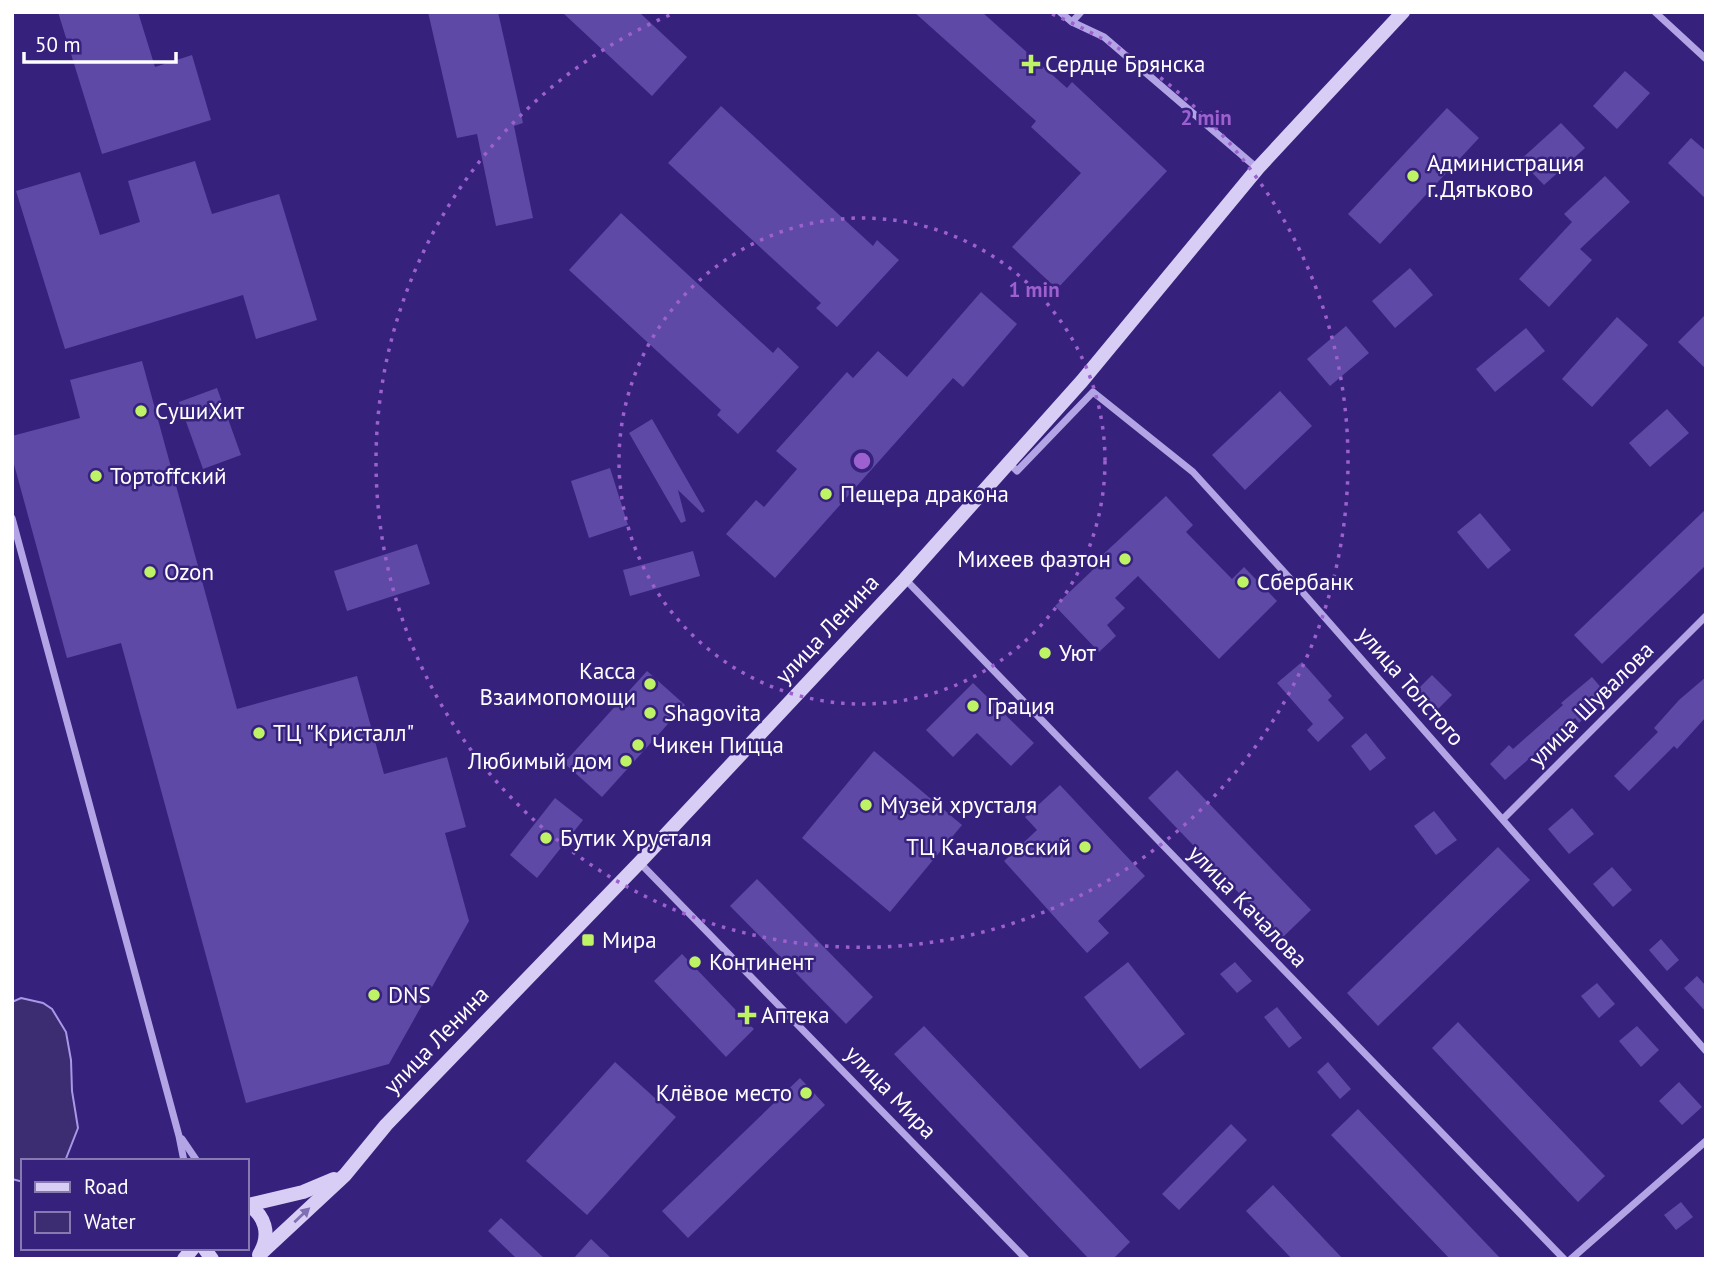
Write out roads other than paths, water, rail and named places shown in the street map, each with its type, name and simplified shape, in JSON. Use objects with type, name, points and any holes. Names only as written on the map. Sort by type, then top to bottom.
[{"type":"main road","name":"улица Ленина","points":[[257,1257],[345,1175],[386,1125],[640,862],[905,579],[1082,381],[1258,168],[1397,14]]},
{"type":"main road","points":[[248,1204],[303,1192],[345,1175]]},
{"type":"main road","points":[[248,1204],[256,1210],[266,1227],[264,1247],[257,1257]]},
{"type":"street","points":[[1060,12],[1072,22],[1104,37],[1258,168]]},
{"type":"street","points":[[1072,22],[1081,12]]},
{"type":"street","points":[[1655,12],[1706,59]]},
{"type":"street","name":"улица Толстого","points":[[1009,463],[1017,471],[1093,392],[1193,472],[1306,595],[1706,1051]]},
{"type":"street","points":[[12,518],[184,1159]]},
{"type":"street","name":"улица Качалова","points":[[905,579],[1564,1259]]},
{"type":"street","name":"улица Шувалова","points":[[1503,819],[1706,616]]},
{"type":"street","name":"улица Мира","points":[[640,862],[1026,1259]]},
{"type":"street","points":[[179,1136],[196,1159]]},
{"type":"street","points":[[1571,1259],[1706,1141]]},
{"type":"water","points":[[21,998],[43,1003],[52,1009],[66,1032],[78,1128],[66,1159],[21,1159],[21,1181],[12,1179],[12,1002]]},
{"type":"place","name":"Сердце Брянска","points":[[1031,64]]},
{"type":"place","name":"Администрация г.Дятьково","points":[[1413,176]]},
{"type":"place","name":"СушиХит","points":[[141,411]]},
{"type":"place","name":"Тортоffский","points":[[96,476]]},
{"type":"place","name":"Пещера дракона","points":[[826,494]]},
{"type":"place","name":"Михеев фаэтон","points":[[1125,559]]},
{"type":"place","name":"Ozon","points":[[150,572]]},
{"type":"place","name":"Сбербанк","points":[[1243,582]]},
{"type":"place","name":"Уют","points":[[1045,653]]},
{"type":"place","name":"Касса Взаимопомощи","points":[[650,684]]},
{"type":"place","name":"Грация","points":[[973,706]]},
{"type":"place","name":"Shagovita","points":[[650,713]]},
{"type":"place","name":"ТЦ \"Кристалл\"","points":[[259,733]]},
{"type":"place","name":"Чикен Пицца","points":[[638,745]]},
{"type":"place","name":"Любимый дом","points":[[626,761]]},
{"type":"place","name":"Музей хрусталя","points":[[866,805]]},
{"type":"place","name":"Бутик Хрусталя","points":[[546,838]]},
{"type":"place","name":"ТЦ Качаловский","points":[[1085,847]]},
{"type":"place","name":"Мира","points":[[588,940]]},
{"type":"place","name":"Континент","points":[[695,962]]},
{"type":"place","name":"DNS","points":[[374,995]]},
{"type":"place","name":"Аптека","points":[[747,1015]]},
{"type":"place","name":"Клёвое место","points":[[806,1093]]}]
